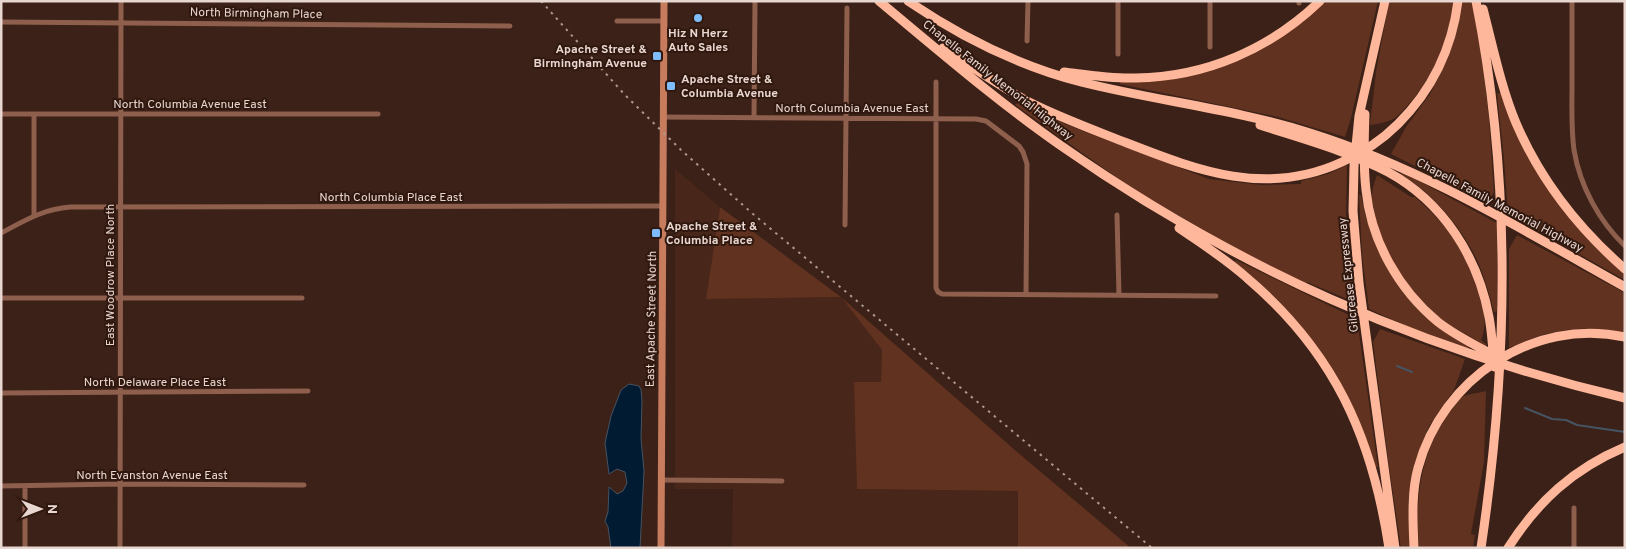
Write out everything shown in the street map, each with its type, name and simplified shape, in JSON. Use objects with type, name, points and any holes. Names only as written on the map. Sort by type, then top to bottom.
[{"type":"highway","name":"Chapelle Family Memorial Highway","points":[[879,1],[1010,108],[1104,175],[1216,243],[1346,307],[1436,343],[1526,372],[1625,398]]},
{"type":"highway","name":"Chapelle Family Memorial Highway","points":[[908,1],[972,40],[1043,70],[1080,82],[1307,132],[1392,163],[1470,201],[1625,287]]},
{"type":"highway","points":[[1043,70],[1137,78],[1168,76],[1201,69],[1236,58],[1268,42],[1295,23],[1320,1]]},
{"type":"highway","points":[[1385,1],[1365,86],[1362,117],[1364,171],[1373,223],[1386,256],[1398,278],[1419,305],[1451,331],[1526,372]]},
{"type":"highway","points":[[909,26],[1018,95],[1048,111],[1201,170],[1234,177],[1271,180],[1299,176],[1333,166],[1366,149],[1386,135],[1402,120],[1424,94],[1440,65],[1450,39],[1458,1]]},
{"type":"highway","points":[[1476,1],[1488,76],[1500,179],[1503,310],[1491,478],[1482,548]]},
{"type":"highway","points":[[1481,1],[1504,91],[1516,123],[1535,162],[1582,228],[1625,269]]},
{"type":"highway","points":[[1215,111],[1337,150],[1389,172],[1418,192],[1437,210],[1468,251],[1477,271],[1490,318],[1497,399]]},
{"type":"highway","name":"Gilcrease Expressway","points":[[1362,117],[1355,147],[1353,185],[1355,239],[1359,283],[1395,548]]},
{"type":"highway","points":[[1104,175],[1246,276],[1282,310],[1306,339],[1340,390],[1366,447],[1380,495],[1389,548]]},
{"type":"highway","points":[[1414,548],[1413,499],[1418,469],[1430,434],[1457,394],[1484,369],[1509,354],[1549,340],[1580,334],[1625,337]]},
{"type":"highway","points":[[1508,548],[1532,514],[1563,483],[1589,465],[1625,447]]},
{"type":"main road","name":"East Apache Street North","points":[[661,548],[664,1]]},
{"type":"street","name":"East Woodrow Place North","points":[[120,548],[121,1]]},
{"type":"street","points":[[754,118],[755,1]]},
{"type":"street","points":[[1027,41],[1028,1]]},
{"type":"street","points":[[1118,1],[1118,54]]},
{"type":"street","points":[[1210,1],[1210,47]]},
{"type":"street","points":[[1572,1],[1572,118],[1574,151],[1588,194],[1603,221],[1625,246]]},
{"type":"street","points":[[845,226],[847,8]]},
{"type":"street","points":[[617,21],[664,21]]},
{"type":"street","name":"North Birmingham Place","points":[[1,22],[510,26]]},
{"type":"street","points":[[936,82],[936,288],[938,292],[942,294],[1216,296]]},
{"type":"street","name":"North Columbia Avenue East","points":[[1,114],[378,114]]},
{"type":"street","points":[[34,115],[34,215]]},
{"type":"street","name":"North Columbia Avenue East","points":[[663,118],[846,117],[986,120],[1019,146],[1027,164],[1026,295]]},
{"type":"street","name":"North Columbia Place East","points":[[1,234],[34,215],[58,208],[663,206]]},
{"type":"street","points":[[1118,215],[1118,295]]},
{"type":"street","points":[[1,298],[302,298]]},
{"type":"street","name":"North Delaware Place East","points":[[1,393],[308,391]]},
{"type":"street","points":[[661,480],[782,481]]},
{"type":"street","name":"North Evanston Avenue East","points":[[1,486],[119,484],[304,485]]},
{"type":"street","points":[[25,486],[25,548]]},
{"type":"street","points":[[1574,508],[1574,548]]},
{"type":"shaded area","points":[[1324,1],[1378,1],[1345,137],[1278,117],[1120,84],[1120,81],[1174,76],[1210,70],[1244,59],[1276,39]]},
{"type":"shaded area","points":[[1389,1],[1454,1],[1445,44],[1425,83],[1396,117],[1370,125],[1376,72]]},
{"type":"shaded area","points":[[1462,1],[1472,1],[1481,49],[1489,119],[1494,192],[1488,203],[1391,154],[1406,127],[1430,94],[1448,58],[1456,32]]},
{"type":"shaded area","points":[[1502,92],[1528,155],[1625,273],[1625,280],[1508,214],[1497,94]]},
{"type":"shaded area","points":[[1020,101],[1065,124],[1209,179],[1261,185],[1301,184],[1301,181],[1328,174],[1347,165],[1346,215],[1352,286],[1347,299],[1307,282],[1306,284],[1236,249],[1130,187],[1015,105]]},
{"type":"shaded area","points":[[675,169],[720,207],[706,299],[841,297],[882,350],[881,382],[855,382],[857,489],[1018,491],[1018,548],[732,548],[733,489],[675,489]]},
{"type":"shaded area","points":[[1402,172],[1497,223],[1497,311],[1494,312],[1480,267],[1467,241],[1436,202],[1412,182],[1400,175]]},
{"type":"shaded area","points":[[1377,175],[1411,197],[1415,197],[1438,219],[1453,238],[1468,265],[1481,297],[1484,327],[1481,340],[1486,346],[1443,321],[1416,296],[1390,258],[1375,219],[1372,196]]},
{"type":"shaded area","points":[[1359,195],[1361,195],[1367,221],[1394,278],[1469,346],[1467,349],[1409,327],[1369,309],[1362,255]]},
{"type":"shaded area","points":[[720,207],[841,297],[706,299]]},
{"type":"shaded area","points":[[1517,235],[1625,293],[1625,333],[1593,329],[1566,330],[1538,336],[1509,348],[1509,249]]},
{"type":"shaded area","points":[[1236,260],[1357,319],[1378,467],[1375,467],[1351,403],[1277,301],[1253,277],[1233,263]]},
{"type":"shaded area","points":[[841,297],[1016,451],[1131,548],[1018,548],[1018,491],[857,489],[854,382],[881,382],[882,350]]},
{"type":"shaded area","points":[[1380,329],[1465,359],[1454,390],[1429,426],[1414,465],[1408,503],[1410,548],[1401,548],[1388,459],[1373,342]]},
{"type":"shaded area","points":[[1486,391],[1484,462],[1471,534],[1475,535],[1473,548],[1419,548],[1418,499],[1420,484],[1434,438],[1447,413],[1457,400],[1466,395]]},
{"type":"water","points":[[629,384],[639,386],[642,400],[641,439],[644,471],[640,548],[611,548],[608,527],[605,521],[608,512],[609,487],[617,494],[623,491],[627,483],[625,472],[617,469],[609,474],[605,443],[611,416],[621,390]]},
{"type":"waterway","points":[[1397,366],[1412,372]]},
{"type":"waterway","points":[[1525,408],[1552,419],[1566,420],[1577,425],[1625,432]]},
{"type":"railway","points":[[541,1],[625,95],[681,150],[753,214],[1152,548]]},
{"type":"place","name":"Hiz N Herz Auto Sales","points":[[698,18]]},
{"type":"place","name":"Apache Street & Birmingham Avenue","points":[[657,56]]},
{"type":"place","name":"Apache Street & Columbia Avenue","points":[[671,86]]},
{"type":"place","name":"Apache Street & Columbia Place","points":[[656,233]]}]
